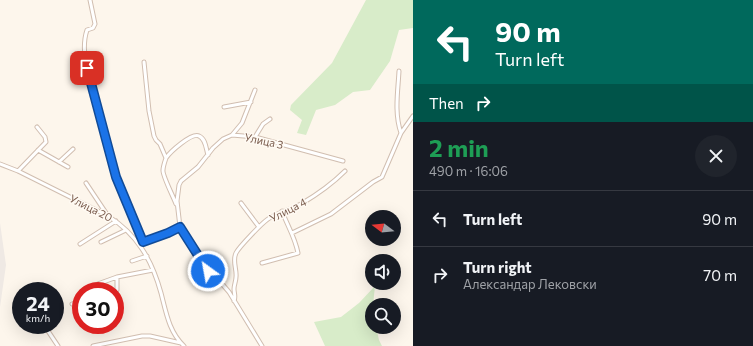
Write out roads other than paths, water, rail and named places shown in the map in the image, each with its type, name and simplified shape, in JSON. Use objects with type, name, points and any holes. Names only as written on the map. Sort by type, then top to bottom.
[{"type":"street","points":[[90,0],[95,24],[93,28],[88,29],[86,34],[84,45],[87,68],[116,177],[142,244],[174,231],[180,227]]},
{"type":"street","points":[[144,62],[154,136],[160,144],[166,158]]},
{"type":"street","points":[[399,71],[397,111],[398,125],[401,133]]},
{"type":"street","points":[[232,135],[242,122],[255,90]]},
{"type":"street","points":[[224,107],[251,102]]},
{"type":"street","points":[[292,233],[331,214],[373,182],[382,177],[401,133],[413,116]]},
{"type":"street","points":[[255,137],[262,124],[270,119]]},
{"type":"street","points":[[18,172],[46,142],[46,139],[37,127]]},
{"type":"street","points":[[208,155],[205,143],[199,136],[196,135],[185,141],[166,158],[163,172],[177,208],[180,227],[208,271],[223,284],[262,346]]},
{"type":"street","name":"Улица 3","points":[[177,208],[180,183],[198,167],[223,139],[232,135],[255,137],[343,161]]},
{"type":"street","points":[[59,162],[73,149]]},
{"type":"street","points":[[38,150],[68,167]]},
{"type":"street","name":"Улица 20","points":[[0,164],[108,216],[116,221],[142,244],[153,270],[170,326],[184,346]]},
{"type":"street","name":"Улица 4","points":[[234,301],[236,298],[234,290],[236,275],[235,254],[268,219],[315,196],[330,186],[345,171]]},
{"type":"street","points":[[86,183],[108,216]]},
{"type":"street","points":[[241,203],[259,227]]},
{"type":"street","points":[[262,263],[298,253],[296,242],[287,225],[282,211]]},
{"type":"street","points":[[80,244],[116,221]]},
{"type":"street","points":[[101,242],[126,230]]},
{"type":"street","points":[[132,261],[147,256]]},
{"type":"street","points":[[103,282],[117,277],[153,270]]},
{"type":"street","points":[[117,277],[117,282]]},
{"type":"street","points":[[50,334],[58,346]]},
{"type":"street","points":[[93,346],[142,336],[150,336],[181,343]]}]
